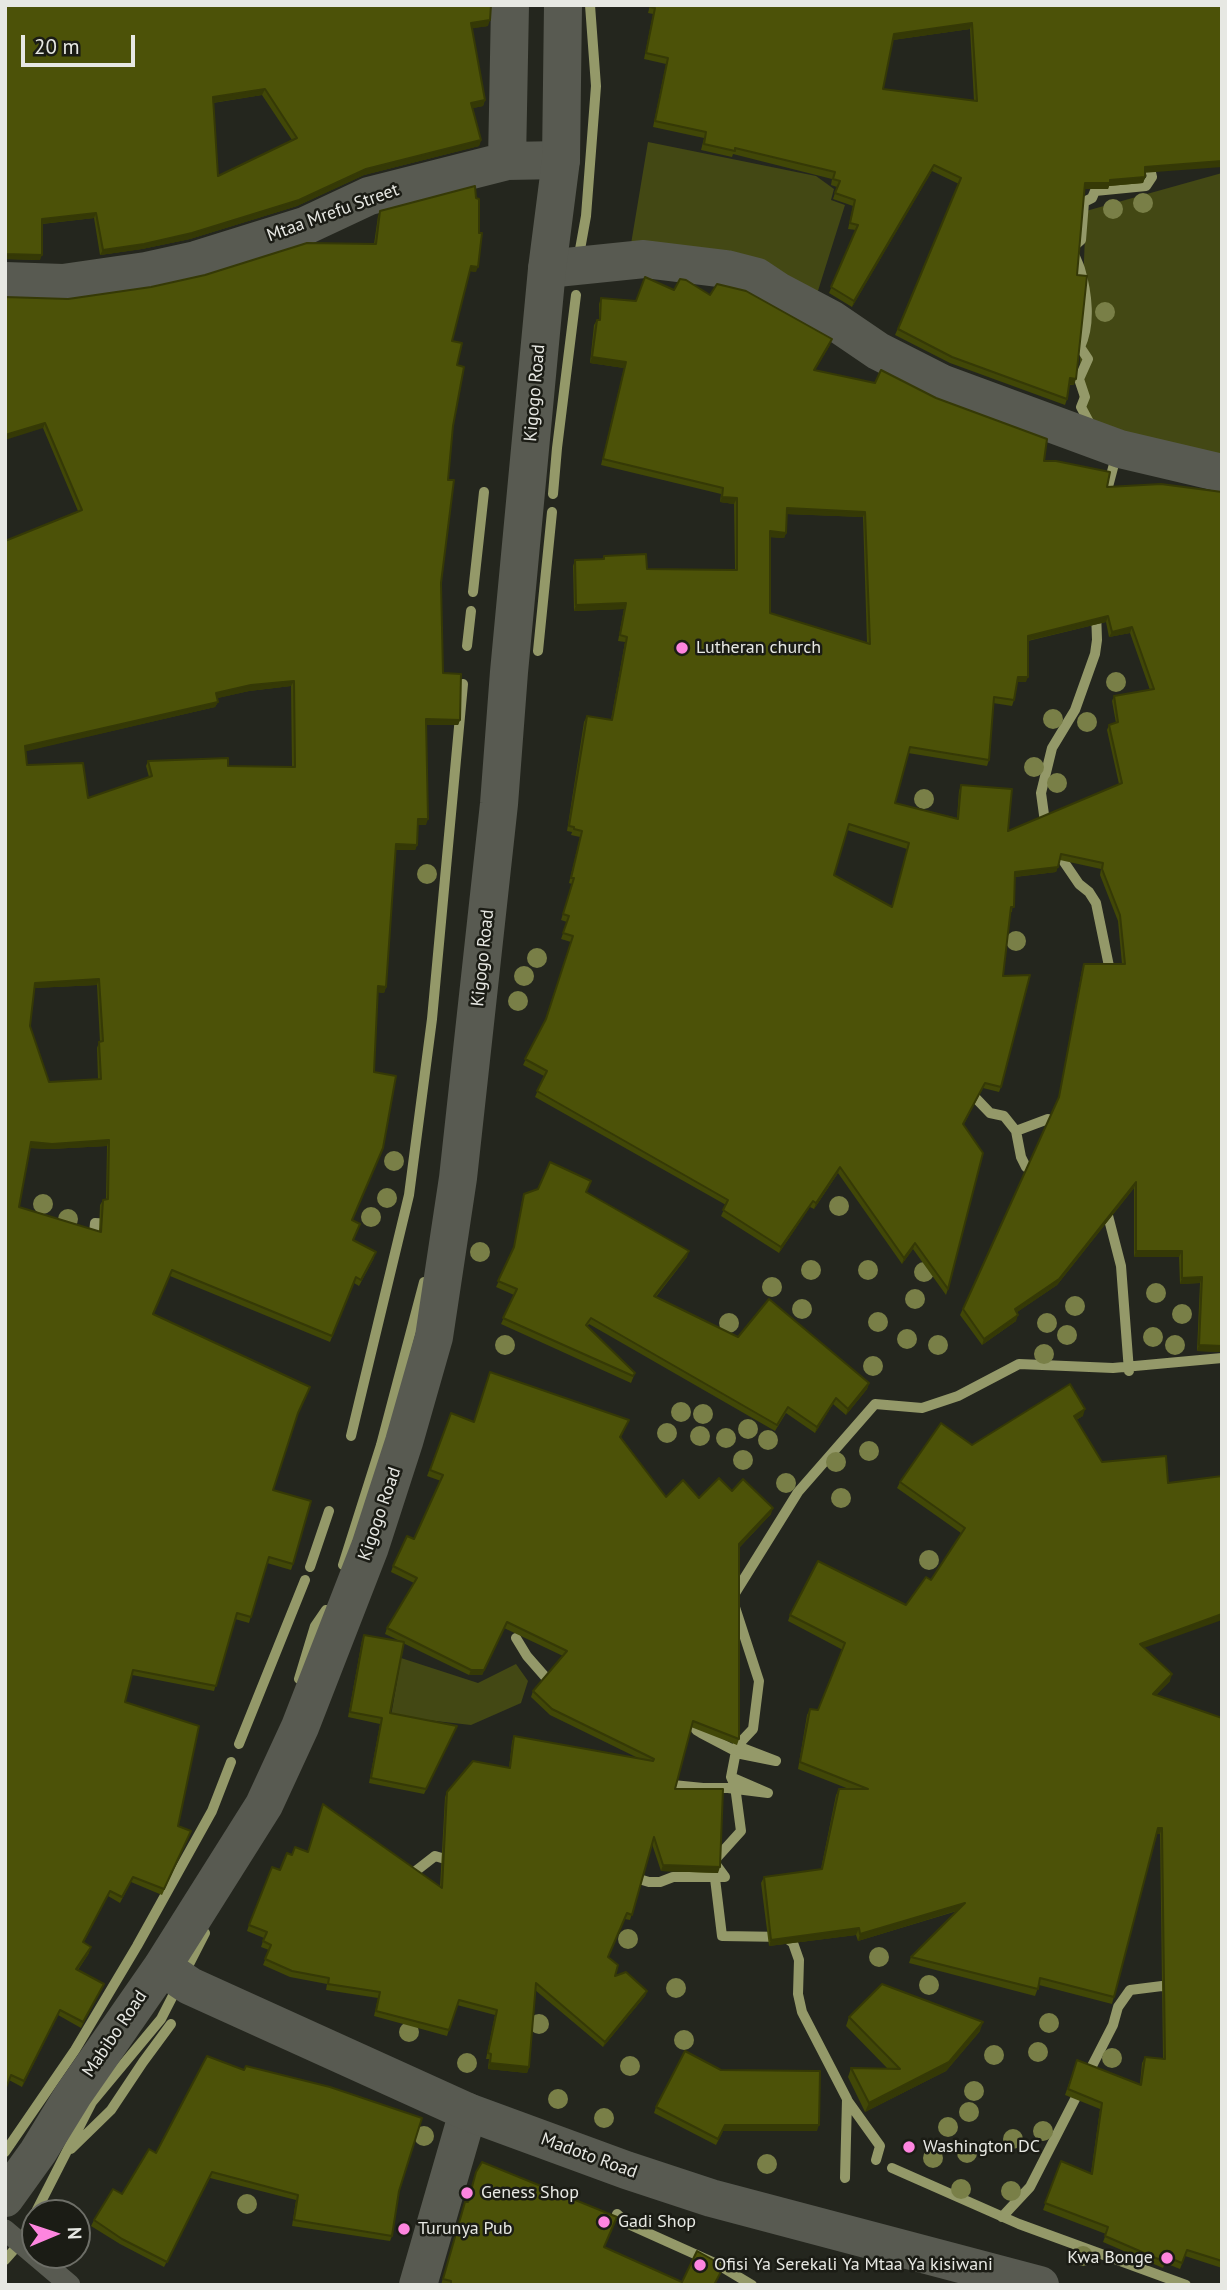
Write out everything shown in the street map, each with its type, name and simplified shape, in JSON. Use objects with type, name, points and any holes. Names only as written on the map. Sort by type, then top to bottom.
[{"type":"main road","points":[[506,162],[510,5]]},
{"type":"main road","name":"Kigogo Road","points":[[225,1870],[264,1805],[300,1727],[345,1613],[375,1534],[434,1337],[458,1178],[487,913],[547,269],[561,160],[563,5]]},
{"type":"main road","name":"Mtaa Mrefu Street","points":[[5,281],[63,283],[146,271],[196,260],[305,226],[369,196],[506,162],[561,160]]},
{"type":"main road","points":[[547,269],[644,259],[726,269],[757,277],[831,319],[878,351],[940,383],[1120,449],[1222,472]]},
{"type":"main road","name":"Mabibo Road","points":[[5,2198],[225,1870]]},
{"type":"main road","name":"Madoto Road","points":[[162,1967],[190,1986],[468,2112],[626,2170],[711,2198],[1040,2285]]},
{"type":"main road","points":[[418,2285],[468,2112]]},
{"type":"lane","points":[[5,2230],[71,2285]]},
{"type":"green space","points":[[648,142],[816,176],[834,189],[831,200],[845,205],[817,294],[631,244]]},
{"type":"green space","points":[[1222,173],[1222,477],[1080,427],[1079,384],[1086,211]]},
{"type":"green space","points":[[401,1658],[478,1683],[516,1664],[528,1681],[521,1703],[471,1725],[391,1716]]},
{"type":"building","points":[[5,5],[491,5],[490,20],[471,23],[485,100],[471,103],[481,140],[366,169],[299,200],[192,233],[144,244],[103,250],[96,213],[42,219],[42,255],[5,254]],"holes":[[[265,89],[297,138],[218,176],[213,97]]]},
{"type":"building","points":[[1222,5],[1222,161],[1145,167],[1145,177],[1110,180],[1110,183],[1085,183],[1077,275],[1087,276],[1076,379],[1070,378],[1067,399],[952,357],[898,329],[961,178],[934,165],[854,301],[831,287],[858,225],[850,223],[855,200],[835,193],[840,181],[833,179],[835,172],[735,148],[735,151],[704,144],[706,132],[655,121],[668,58],[646,53],[655,8],[650,7]],"holes":[[[972,23],[977,101],[883,89],[894,34]]]},
{"type":"building","points":[[475,186],[476,198],[479,199],[479,233],[482,233],[478,267],[471,266],[452,341],[462,343],[457,365],[464,367],[453,426],[448,480],[454,480],[441,583],[443,673],[461,674],[460,720],[426,719],[428,819],[418,819],[417,845],[396,844],[386,987],[378,986],[374,1072],[396,1076],[383,1148],[352,1220],[360,1224],[353,1240],[376,1252],[361,1280],[356,1277],[332,1336],[172,1270],[153,1314],[310,1387],[298,1413],[273,1490],[311,1501],[293,1564],[269,1557],[251,1617],[237,1613],[216,1686],[133,1670],[125,1702],[199,1726],[178,1826],[191,1831],[164,1889],[133,1877],[122,1897],[110,1891],[83,1942],[91,1947],[76,1969],[104,1984],[83,2022],[60,2010],[24,2081],[11,2075],[5,2090],[5,541],[82,510],[45,423],[5,435],[5,297],[68,299],[151,287],[205,275],[307,243],[376,244],[380,211]],"holes":[[[294,681],[295,767],[228,766],[228,758],[148,761],[152,776],[88,798],[83,763],[27,765],[25,746],[218,702],[216,693],[251,685]],[[99,979],[103,1041],[99,1042],[101,1079],[49,1082],[30,1026],[35,983]],[[109,1140],[108,1199],[103,1200],[101,1232],[19,1207],[31,1142],[52,1144]]]},
{"type":"building","points":[[645,277],[674,290],[680,279],[686,280],[710,295],[717,284],[746,291],[832,339],[814,370],[875,383],[881,370],[936,398],[1047,439],[1044,461],[1110,472],[1107,487],[1161,484],[1222,492],[1222,1346],[1199,1345],[1202,1277],[1182,1278],[1182,1251],[1136,1251],[1136,1182],[1059,1279],[1015,1309],[1018,1315],[984,1339],[963,1309],[1059,1097],[1084,964],[1125,964],[1120,915],[1102,869],[1103,863],[1061,854],[1058,867],[1015,872],[1014,907],[1011,907],[1003,976],[1030,975],[1001,1087],[985,1083],[963,1124],[983,1153],[948,1289],[915,1243],[904,1258],[840,1167],[781,1247],[723,1210],[728,1200],[537,1091],[547,1071],[525,1059],[546,1019],[573,936],[563,933],[569,916],[563,914],[574,878],[571,878],[582,831],[569,826],[587,716],[612,720],[627,637],[620,635],[626,603],[576,605],[575,560],[646,554],[647,569],[737,570],[737,498],[722,497],[723,488],[603,459],[626,362],[592,357],[597,320],[600,320],[601,298],[636,301]],"holes":[[[787,508],[865,512],[870,644],[770,613],[770,531],[786,533]],[[1108,616],[1112,632],[1132,627],[1154,689],[1114,696],[1118,722],[1109,725],[1122,783],[1008,831],[1012,789],[961,785],[958,819],[895,803],[910,747],[989,760],[994,697],[1014,700],[1018,677],[1028,677],[1028,636]],[[849,824],[909,843],[892,907],[834,875]]]},
{"type":"building","points":[[550,1162],[591,1181],[586,1192],[689,1251],[654,1296],[738,1337],[769,1299],[869,1383],[848,1409],[836,1398],[817,1427],[788,1407],[777,1425],[591,1318],[586,1325],[635,1373],[633,1376],[503,1318],[517,1289],[498,1281],[514,1247],[524,1194],[538,1189]]},
{"type":"building","points":[[490,1372],[629,1420],[620,1437],[666,1497],[683,1480],[699,1498],[719,1478],[732,1491],[743,1479],[773,1508],[739,1544],[739,1739],[693,1721],[675,1789],[723,1789],[720,1867],[663,1865],[654,1837],[632,1915],[627,1913],[608,1957],[618,1965],[615,1976],[626,1972],[647,1991],[605,2042],[536,1983],[529,2067],[490,2063],[491,2054],[488,2053],[497,2010],[459,2000],[449,2030],[376,2011],[380,1992],[328,1984],[329,1978],[292,1971],[265,1959],[271,1945],[263,1941],[267,1932],[249,1925],[272,1867],[280,1870],[287,1853],[292,1855],[295,1847],[308,1852],[323,1804],[442,1888],[447,1792],[473,1761],[510,1768],[514,1736],[653,1761],[654,1759],[552,1709],[533,1691],[567,1651],[507,1622],[484,1670],[471,1670],[387,1628],[417,1578],[393,1566],[407,1536],[414,1539],[443,1475],[430,1470],[451,1413],[474,1422]]},
{"type":"building","points":[[1070,1384],[1085,1409],[1074,1416],[1102,1462],[1166,1456],[1168,1483],[1222,1476],[1222,1614],[1140,1644],[1172,1674],[1153,1694],[1222,1718],[1222,2261],[1187,2250],[1182,2263],[1167,2257],[1165,2262],[1105,2236],[1108,2227],[1045,2203],[1061,2161],[1092,2174],[1102,2103],[1068,2089],[1077,2060],[1141,2085],[1145,2057],[1165,2059],[1162,1828],[1158,1828],[1114,1997],[1040,1978],[1038,1989],[911,1957],[965,1903],[860,1934],[859,1928],[771,1940],[764,1877],[822,1869],[839,1789],[868,1789],[800,1762],[810,1709],[818,1710],[845,1643],[790,1615],[818,1561],[906,1605],[926,1577],[931,1580],[965,1528],[900,1482],[941,1423],[972,1445]]},
{"type":"building","points":[[364,1635],[404,1642],[390,1713],[457,1726],[426,1789],[371,1778],[382,1718],[350,1712]]},
{"type":"building","points":[[882,1984],[983,2022],[949,2062],[869,2103],[851,2068],[900,2069],[849,2017]]},
{"type":"building","points":[[685,2051],[721,2070],[820,2071],[819,2125],[725,2125],[718,2139],[656,2107]]},
{"type":"building","points":[[207,2056],[244,2070],[246,2066],[330,2087],[422,2118],[399,2191],[392,2236],[294,2220],[298,2195],[212,2172],[167,2262],[122,2239],[94,2220],[113,2189],[122,2194],[149,2149],[156,2153]]},
{"type":"building","points":[[482,2162],[617,2217],[604,2247],[682,2282],[697,2251],[724,2266],[714,2285],[451,2285],[451,2281],[443,2279],[465,2202],[468,2202],[476,2172]]},
{"type":"waterway","points":[[579,255],[586,216],[596,86],[590,5]]},
{"type":"waterway","points":[[1089,429],[1089,422],[1081,407],[1085,397],[1079,379],[1088,359],[1080,347],[1086,328],[1086,298],[1072,248],[1081,240],[1084,202],[1092,198],[1095,191],[1146,186],[1152,177],[1148,160]]},
{"type":"waterway","points":[[553,494],[576,295]]},
{"type":"waterway","points":[[1105,498],[1114,464]]},
{"type":"waterway","points":[[473,592],[484,492]]},
{"type":"waterway","points":[[538,651],[552,512]]},
{"type":"waterway","points":[[467,646],[471,611]]},
{"type":"waterway","points":[[1048,828],[1041,793],[1052,748],[1075,710],[1095,654],[1096,611]]},
{"type":"waterway","points":[[351,1436],[409,1195],[432,1019],[463,684]]},
{"type":"waterway","points":[[1058,849],[1079,884],[1089,892],[1096,903],[1111,976]]},
{"type":"waterway","points":[[968,1090],[990,1113],[1004,1116],[1016,1131],[1021,1157],[1026,1167],[1037,1175]]},
{"type":"waterway","points":[[1016,1131],[1048,1119],[1063,1124]]},
{"type":"waterway","points":[[1105,1204],[1121,1266],[1129,1371]]},
{"type":"waterway","points":[[93,1243],[95,1223],[111,1224]]},
{"type":"waterway","points":[[343,1565],[381,1445],[424,1282]]},
{"type":"waterway","points":[[845,2178],[847,2099],[802,2012],[798,1994],[799,1960],[793,1943],[785,1937],[722,1936],[713,1862],[741,1831],[735,1786],[731,1777],[737,1746],[753,1729],[759,1681],[732,1598],[798,1492],[875,1404],[922,1408],[958,1396],[1019,1364],[1113,1368],[1222,1358]]},
{"type":"waterway","points":[[310,1567],[329,1511]]},
{"type":"waterway","points":[[239,1744],[305,1580]]},
{"type":"waterway","points":[[299,1679],[315,1626],[326,1610]]},
{"type":"waterway","points":[[516,1638],[527,1656],[555,1688]]},
{"type":"waterway","points":[[687,1723],[741,1754],[776,1761],[737,1746]]},
{"type":"waterway","points":[[5,2152],[75,2050],[137,1946],[212,1811],[231,1762]]},
{"type":"waterway","points":[[663,1784],[768,1793],[731,1777]]},
{"type":"waterway","points":[[408,1877],[435,1856],[445,1859],[451,1865]]},
{"type":"waterway","points":[[629,1876],[649,1882],[660,1882],[673,1877],[725,1877],[714,1862]]},
{"type":"waterway","points":[[5,2260],[20,2243],[92,2102],[161,2019],[205,1933]]},
{"type":"waterway","points":[[1002,2217],[1030,2187],[1113,2025],[1118,2007],[1130,1990],[1162,1986],[1175,1988]]},
{"type":"waterway","points":[[71,2149],[111,2110],[171,2024]]},
{"type":"waterway","points":[[847,2100],[880,2146],[876,2160]]},
{"type":"waterway","points":[[892,2168],[1019,2224],[1186,2285]]},
{"type":"waterway","points":[[617,2214],[628,2224],[717,2264],[752,2285]]},
{"type":"place","name":"Lutheran church","points":[[682,648]]},
{"type":"place","name":"Washington DC","points":[[909,2147]]},
{"type":"place","name":"Geness Shop","points":[[467,2193]]},
{"type":"place","name":"Gadi Shop","points":[[604,2222]]},
{"type":"place","name":"Turunya Pub","points":[[404,2229]]},
{"type":"place","name":"Kwa Bonge","points":[[1167,2258]]},
{"type":"place","name":"Ofisi Ya Serekali Ya Mtaa Ya kisiwani","points":[[700,2265]]}]
